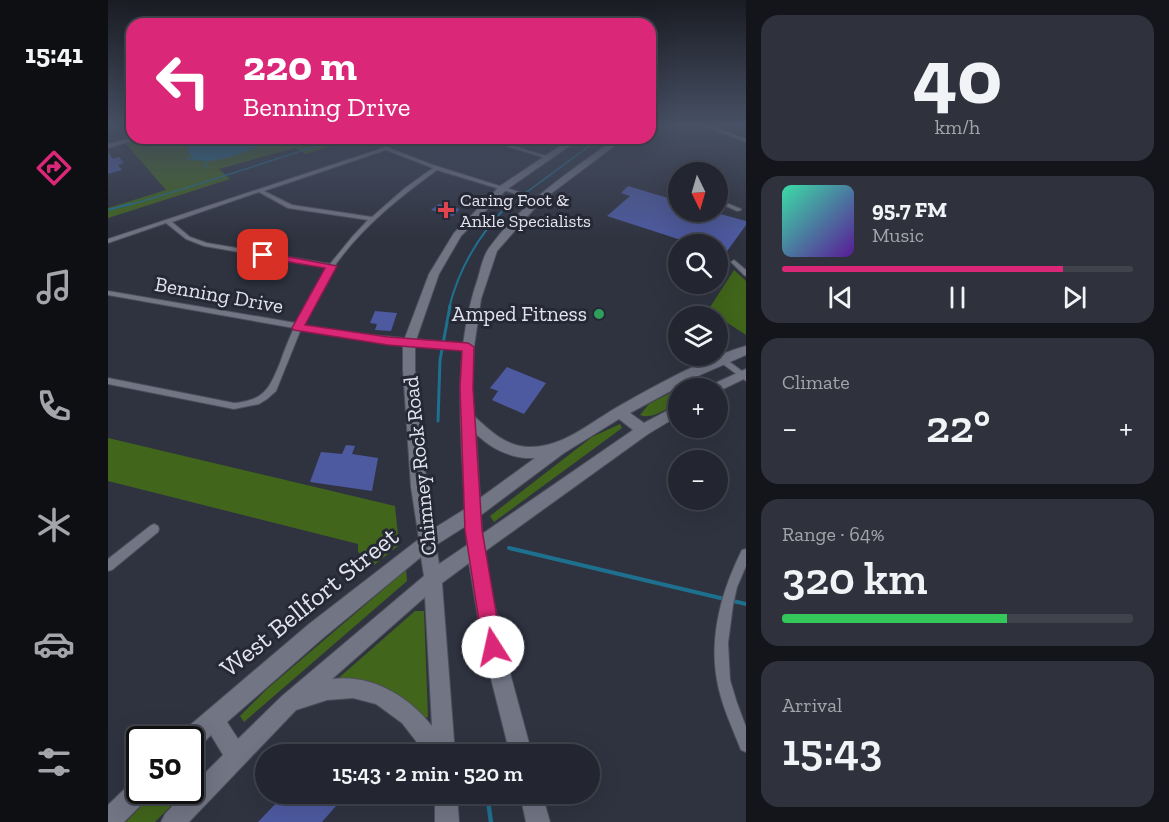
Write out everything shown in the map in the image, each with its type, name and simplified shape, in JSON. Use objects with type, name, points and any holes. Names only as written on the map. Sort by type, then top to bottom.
[{"type":"main road","name":"Chimney Rock Road","points":[[443,744],[433,579],[413,420],[409,343],[425,294],[444,254],[474,216],[540,163]]},
{"type":"main road","points":[[518,744],[493,647],[475,548],[468,418],[468,347],[476,299],[492,250],[534,198],[584,163]]},
{"type":"main road","name":"West Bellfort Street","points":[[728,358],[746,350]]},
{"type":"main road","name":"West Bellfort Street","points":[[204,727],[316,631],[427,542],[472,513],[560,449],[620,412],[711,366]]},
{"type":"main road","points":[[728,383],[745,375]]},
{"type":"main road","points":[[620,412],[643,430]]},
{"type":"main road","points":[[172,822],[290,703],[433,579],[643,430],[668,416]]},
{"type":"main road","points":[[468,418],[502,448],[534,454],[560,449]]},
{"type":"main road","points":[[290,703],[336,688],[358,687],[380,694],[426,731],[433,744]]},
{"type":"main road","points":[[213,719],[236,755]]},
{"type":"main road","points":[[108,821],[126,804]]},
{"type":"main road","points":[[446,804],[447,822]]},
{"type":"main road","points":[[534,804],[538,822]]},
{"type":"street","points":[[108,241],[340,163]]},
{"type":"street","points":[[424,163],[534,198]]},
{"type":"street","points":[[108,381],[219,405],[250,405],[266,398],[273,390],[298,328],[332,266],[372,219],[396,196],[436,168]]},
{"type":"street","points":[[260,190],[290,207],[372,219]]},
{"type":"street","points":[[728,203],[739,210]]},
{"type":"street","points":[[167,221],[188,238],[206,245],[332,266]]},
{"type":"street","points":[[734,262],[746,274]]},
{"type":"street","name":"Benning Drive","points":[[108,293],[298,328],[409,343],[468,347]]},
{"type":"street","points":[[728,363],[745,375]]},
{"type":"street","points":[[108,566],[153,529]]},
{"type":"street","points":[[746,554],[732,585],[724,611],[723,663],[727,696],[746,745]]},
{"type":"green space","points":[[143,163],[239,163],[219,169],[230,179],[108,218],[108,208],[166,190]]},
{"type":"green space","points":[[734,270],[746,281],[746,335],[728,323],[728,306],[711,306],[719,294],[728,294],[728,279]]},
{"type":"green space","points":[[668,394],[668,408],[655,415],[640,415],[649,404]]},
{"type":"green space","points":[[620,424],[622,428],[494,522],[490,516],[592,437]]},
{"type":"green space","points":[[108,438],[395,506],[399,545],[374,565],[358,552],[358,544],[108,481]]},
{"type":"green space","points":[[406,570],[407,581],[244,722],[240,716],[267,689]]},
{"type":"green space","points":[[415,611],[424,611],[428,717],[421,719],[409,705],[374,683],[334,682]]},
{"type":"green space","points":[[143,804],[173,804],[155,822],[126,822]]},
{"type":"building","points":[[108,163],[123,163],[118,165],[122,170],[108,174]]},
{"type":"building","points":[[628,186],[668,198],[668,222],[728,222],[728,216],[746,221],[746,225],[728,250],[728,234],[668,236],[607,216],[630,196],[621,193]]},
{"type":"building","name":"Caring Foot & Ankle Specialists","points":[[439,204],[460,209],[453,216],[431,210]]},
{"type":"building","points":[[375,311],[397,313],[391,331],[375,330],[377,324],[370,323]]},
{"type":"building","points":[[507,367],[546,383],[524,414],[492,400],[498,391],[490,388]]},
{"type":"building","points":[[346,445],[355,446],[352,454],[378,458],[372,491],[310,482],[321,452],[342,454]]},
{"type":"building","points":[[275,804],[334,804],[336,806],[322,822],[258,822]]},
{"type":"waterway","points":[[205,168],[207,163]]},
{"type":"waterway","points":[[125,206],[264,163]]},
{"type":"waterway","points":[[508,206],[566,163]]},
{"type":"waterway","points":[[108,210],[130,204]]},
{"type":"waterway","points":[[449,308],[453,293],[472,252],[509,204]]},
{"type":"waterway","points":[[438,421],[440,360],[450,306]]},
{"type":"waterway","points":[[509,548],[746,604]]},
{"type":"waterway","points":[[488,804],[491,822]]},
{"type":"place","name":"Caring Foot & Ankle Specialists","points":[[446,210]]},
{"type":"place","name":"Amped Fitness","points":[[599,314]]},
{"type":"route","points":[[263,255],[332,266],[298,328],[388,341],[468,347],[466,388],[472,513],[475,548],[493,647]]}]
